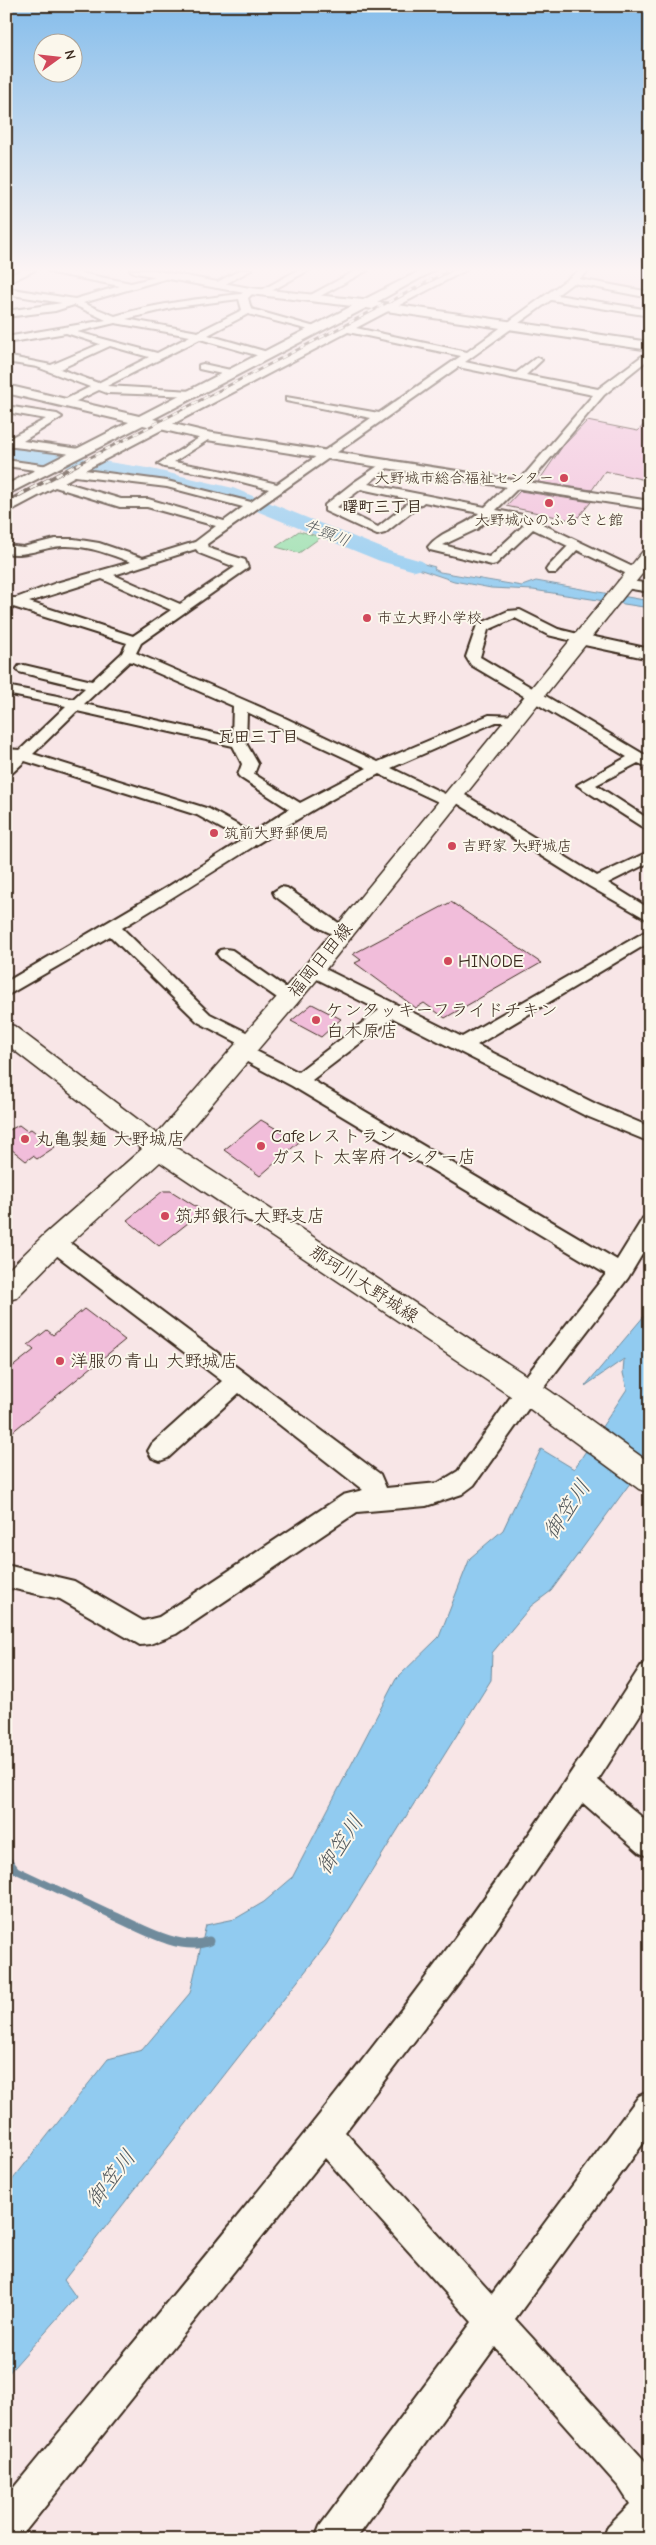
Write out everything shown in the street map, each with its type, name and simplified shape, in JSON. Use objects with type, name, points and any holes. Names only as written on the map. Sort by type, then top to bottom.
[{"type":"main road","points":[[629,578],[650,553]]},
{"type":"main road","name":"福岡日田線","points":[[6,1290],[54,1242],[159,1149],[313,970],[536,697],[629,578]]},
{"type":"main road","name":"那珂川大野城線","points":[[6,1032],[159,1149],[533,1396],[650,1480]]},
{"type":"street","points":[[6,389],[207,436],[650,505]]},
{"type":"street","points":[[66,403],[93,389]]},
{"type":"street","points":[[107,389],[128,392],[192,394]]},
{"type":"street","points":[[6,508],[52,476],[80,452],[202,389]]},
{"type":"street","points":[[6,491],[52,476],[72,472],[232,389]]},
{"type":"street","points":[[11,601],[103,575],[200,544],[422,389]]},
{"type":"street","points":[[580,389],[600,393]]},
{"type":"street","points":[[532,524],[492,561],[434,548],[443,539],[473,526],[487,511],[519,484],[605,389]]},
{"type":"street","points":[[290,399],[380,417]]},
{"type":"street","points":[[6,409],[57,417],[9,443]]},
{"type":"street","points":[[207,436],[164,461],[164,464],[220,473],[277,489]]},
{"type":"street","points":[[9,443],[80,452]]},
{"type":"street","points":[[6,463],[52,476],[120,503],[148,503],[226,525]]},
{"type":"street","points":[[386,463],[329,508],[377,531],[381,530],[422,498]]},
{"type":"street","points":[[72,472],[167,484],[253,506]]},
{"type":"street","points":[[358,485],[519,518],[575,545],[629,578],[650,588]]},
{"type":"street","points":[[6,549],[26,552],[59,543],[80,543],[144,562]]},
{"type":"street","points":[[6,771],[128,655],[135,641],[179,609],[242,568],[242,564],[203,550],[200,544]]},
{"type":"street","points":[[552,570],[575,545]]},
{"type":"street","points":[[103,575],[179,609]]},
{"type":"street","points":[[11,601],[135,641]]},
{"type":"street","points":[[644,760],[476,662],[473,656],[482,628],[513,614],[520,614],[553,632],[650,654]]},
{"type":"street","points":[[128,655],[240,703],[452,799],[650,916]]},
{"type":"street","points":[[24,670],[94,686]]},
{"type":"street","points":[[6,690],[239,743]]},
{"type":"street","points":[[240,703],[239,743],[250,764],[246,775],[300,809]]},
{"type":"street","points":[[6,990],[175,890],[300,809],[380,767],[494,718],[517,718]]},
{"type":"street","points":[[6,750],[203,812],[252,839]]},
{"type":"street","points":[[644,760],[585,785],[650,827]]},
{"type":"street","points":[[595,884],[650,856]]},
{"type":"street","points":[[281,892],[322,921],[343,932]]},
{"type":"street","points":[[112,928],[204,1018],[299,1081],[620,1272]]},
{"type":"street","points":[[463,1046],[650,934]]},
{"type":"street","points":[[226,954],[289,998]]},
{"type":"street","points":[[313,970],[591,1110],[650,1135]]},
{"type":"street","points":[[299,1081],[391,1010]]},
{"type":"street","points":[[6,1576],[65,1590],[140,1633],[150,1632],[168,1626],[352,1502],[378,1497],[434,1495],[456,1488],[533,1396],[620,1272],[650,1223]]},
{"type":"street","points":[[54,1242],[372,1481],[378,1497]]},
{"type":"street","points":[[160,1451],[238,1380]]},
{"type":"street","points":[[6,2526],[419,2011],[513,1882],[650,1675]]},
{"type":"street","points":[[580,1783],[650,1843]]},
{"type":"street","points":[[333,2539],[650,2107]]},
{"type":"street","points":[[323,2132],[632,2474],[650,2504]]},
{"type":"street","points":[[621,2539],[650,2510]]},
{"type":"green space","points":[[299,531],[321,537],[299,553],[276,547]]},
{"type":"water","points":[[367,548],[435,567],[434,569],[440,572],[522,586],[536,581],[650,601],[650,608],[533,590],[491,588],[454,581],[386,558]]},
{"type":"water","name":"御笠川","points":[[650,1309],[650,1456],[551,1591],[531,1606],[492,1653],[491,1680],[326,1945],[64,2280],[76,2297],[6,2376],[6,2188],[108,2059],[142,2050],[190,1993],[206,1925],[235,1919],[264,1902],[292,1878],[396,1679],[439,1637],[470,1558],[503,1530],[541,1449],[574,1469],[627,1389],[623,1373],[624,1359],[585,1386]]},
{"type":"building","points":[[650,418],[650,481],[605,471],[592,490],[538,482],[562,447],[587,421],[638,431]]},
{"type":"building","name":"大野城心のふるさと館","points":[[520,491],[591,502],[575,521],[506,506]]},
{"type":"building","name":"HINODE","points":[[451,902],[541,963],[445,1018],[424,1003],[416,1008],[355,963],[361,960],[353,954]]},
{"type":"building","name":"ケンタッキーフライドチキン 白木原店","points":[[312,1004],[341,1019],[321,1037],[291,1021]]},
{"type":"building","name":"Cafeレストラン ガスト 太宰府インター店","points":[[261,1120],[299,1142],[260,1176],[224,1150]]},
{"type":"building","name":"丸亀製麺 大野城店","points":[[19,1125],[27,1131],[31,1129],[55,1147],[37,1159],[33,1156],[26,1161],[6,1145],[6,1132]]},
{"type":"building","name":"筑邦銀行 大野支店","points":[[163,1191],[171,1191],[203,1211],[159,1246],[127,1220]]},
{"type":"building","name":"洋服の青山 大野城店","points":[[84,1309],[125,1340],[6,1437],[6,1372],[34,1350],[28,1345],[47,1330],[53,1335]]},
{"type":"waterway","name":"牛頸川","points":[[6,452],[147,474],[226,492],[387,557],[415,565]]},
{"type":"waterway","points":[[6,1857],[16,1870],[114,1916]]},
{"type":"waterway","points":[[112,1915],[159,1937],[173,1941],[186,1944],[198,1944],[209,1941]]},
{"type":"railway","points":[[76,465],[222,389]]},
{"type":"railway","points":[[6,502],[78,464]]},
{"type":"place","name":"大野城市総合福祉センター","points":[[564,478]]},
{"type":"place","name":"大野城心のふるさと館","points":[[549,503]]},
{"type":"place","name":"市立大野小学校","points":[[367,618]]},
{"type":"place","name":"筑前大野郵便局","points":[[214,833]]},
{"type":"place","name":"吉野家 大野城店","points":[[452,846]]},
{"type":"place","name":"HINODE","points":[[448,961]]},
{"type":"place","name":"ケンタッキーフライドチキン 白木原店","points":[[316,1020]]},
{"type":"place","name":"丸亀製麺 大野城店","points":[[25,1139]]},
{"type":"place","name":"Cafeレストラン ガスト 太宰府インター店","points":[[261,1146]]},
{"type":"place","name":"筑邦銀行 大野支店","points":[[165,1216]]},
{"type":"place","name":"洋服の青山 大野城店","points":[[60,1361]]},
{"type":"district","name":"曙町三丁目","points":[[382,506]]},
{"type":"district","name":"瓦田三丁目","points":[[258,736]]}]
